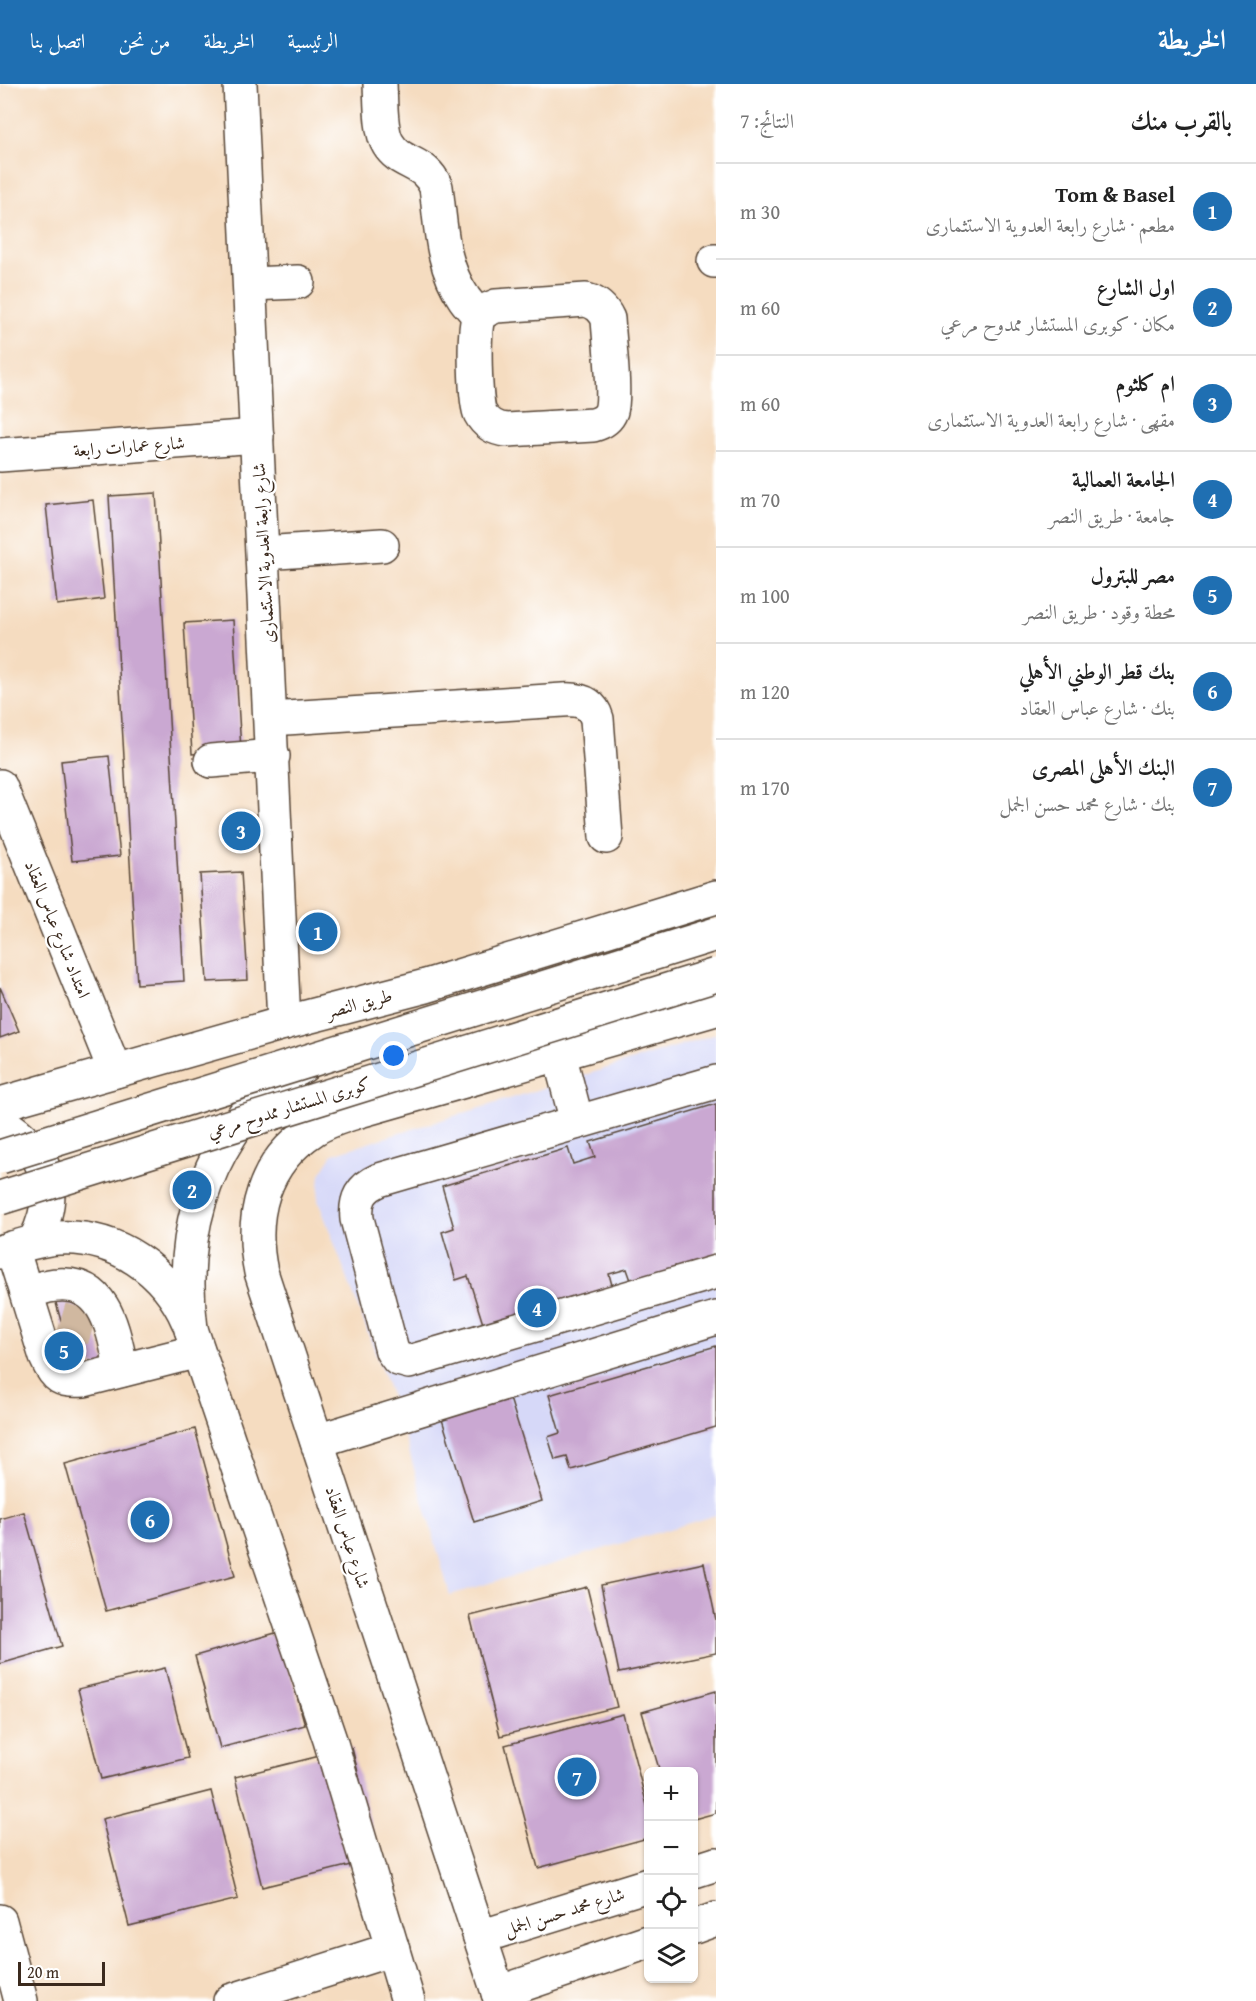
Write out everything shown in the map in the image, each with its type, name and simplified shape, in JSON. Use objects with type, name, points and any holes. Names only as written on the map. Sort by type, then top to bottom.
[{"type":"main road","name":"شارع رابعة العدوية الاستثمارى","points":[[240,84],[284,1023]]},
{"type":"main road","points":[[380,84],[384,134],[387,143],[402,158],[418,165],[433,180],[447,262],[463,297],[479,316]]},
{"type":"main road","points":[[250,284],[298,282]]},
{"type":"main road","points":[[586,300],[599,305],[608,319],[612,402],[608,416],[598,424],[507,430],[490,425],[477,406],[475,328],[479,316],[487,309],[496,306],[586,300]]},
{"type":"main road","name":"شارع عمارات رابعة","points":[[0,455],[257,436]]},
{"type":"main road","points":[[263,553],[382,545]]},
{"type":"main road","points":[[271,719],[569,700],[583,701],[595,711],[597,719],[606,837]]},
{"type":"main road","points":[[212,761],[273,756]]},
{"type":"main road","name":"امتداد شارع عباس العقاد","points":[[0,786],[115,1071]]},
{"type":"main road","name":"طريق النصر","points":[[0,1104],[284,1023],[426,986],[716,897]]},
{"type":"main road","name":"كوبرى المستشار ممدوح مرعي","points":[[0,1157],[716,934]]},
{"type":"main road","name":"كوبرى المستشار ممدوح مرعي","points":[[0,1198],[716,975]]},
{"type":"main road","points":[[194,1340],[187,1298],[190,1237],[207,1178],[240,1120],[261,1095],[426,986]]},
{"type":"main road","points":[[578,1122],[560,1054],[716,1009]]},
{"type":"main road","name":"شارع عباس العقاد","points":[[500,1997],[261,1272],[256,1249],[256,1226],[260,1203],[268,1181],[280,1161],[313,1130],[334,1119],[356,1112],[560,1054]]},
{"type":"main road","points":[[716,1082],[380,1180],[368,1185],[360,1195],[356,1206],[357,1219],[392,1351],[398,1359],[409,1362],[716,1272]]},
{"type":"main road","points":[[0,1122],[17,1132],[31,1147],[42,1164],[48,1183],[49,1204],[44,1223],[16,1247]]},
{"type":"main road","points":[[16,1247],[59,1238],[84,1239],[108,1245],[130,1254],[150,1268],[181,1306],[330,1740],[408,2001]]},
{"type":"main road","points":[[16,1247],[39,1307],[52,1372],[67,1381],[84,1380],[122,1370],[194,1340]]},
{"type":"main road","points":[[39,1307],[56,1285],[82,1288],[94,1295],[103,1306],[104,1332],[122,1370]]},
{"type":"main road","points":[[317,1441],[716,1318]]},
{"type":"main road","points":[[698,1869],[716,1864]]},
{"type":"main road","name":"شارع محمد حسن الجمل","points":[[480,1937],[644,1886]]},
{"type":"main road","points":[[698,1925],[716,1919]]},
{"type":"main road","points":[[0,1921],[21,2001]]},
{"type":"main road","points":[[500,1997],[644,1943]]},
{"type":"main road","points":[[230,2001],[393,1949]]},
{"type":"shaded area","points":[[716,1034],[716,1515],[450,1595],[399,1416],[318,1200],[320,1174],[333,1154]]},
{"type":"building","points":[[156,493],[184,981],[137,984],[109,496]]},
{"type":"building","points":[[93,500],[104,599],[57,605],[46,505]]},
{"type":"building","points":[[233,620],[241,750],[192,754],[184,623]]},
{"type":"building","points":[[109,756],[120,856],[72,861],[61,761]]},
{"type":"building","points":[[241,872],[248,980],[207,982],[200,874]]},
{"type":"building","points":[[0,987],[19,1031],[0,1038]]},
{"type":"building","points":[[716,1104],[716,1259],[632,1283],[627,1269],[609,1274],[613,1289],[484,1327],[468,1276],[456,1280],[442,1232],[454,1228],[442,1186],[568,1148],[573,1164],[595,1157],[590,1142]]},
{"type":"building","points":[[53,1292],[90,1313],[108,1373],[70,1354]]},
{"type":"building","points":[[716,1346],[716,1427],[571,1470],[567,1457],[555,1460],[548,1437],[560,1433],[549,1395]]},
{"type":"building","points":[[508,1392],[542,1501],[474,1522],[440,1413]]},
{"type":"building","points":[[195,1429],[235,1576],[106,1611],[65,1464]]},
{"type":"building","points":[[24,1512],[62,1646],[0,1664],[0,1519]]},
{"type":"building","points":[[704,1563],[716,1620],[716,1653],[619,1673],[601,1585]]},
{"type":"building","points":[[587,1587],[617,1707],[500,1736],[470,1616]]},
{"type":"building","points":[[279,1632],[305,1725],[220,1748],[195,1656]]},
{"type":"building","points":[[165,1668],[188,1758],[101,1779],[78,1689]]},
{"type":"building","points":[[716,1691],[716,1813],[698,1818],[698,1767],[658,1767],[642,1712]]},
{"type":"building","points":[[623,1714],[644,1794],[644,1839],[538,1868],[505,1745]]},
{"type":"building","points":[[352,1748],[379,1858],[262,1887],[235,1777]]},
{"type":"building","points":[[211,1791],[238,1899],[129,1926],[102,1819]]},
{"type":"tunnel","points":[[61,1319],[95,1329]]},
{"type":"place","name":"ام كلثوم","points":[[241,831]]},
{"type":"place","name":"Tom & Basel","points":[[318,932]]},
{"type":"place","name":"اول الشارع","points":[[192,1190]]},
{"type":"place","name":"الجامعة العمالية","points":[[537,1308]]},
{"type":"place","name":"مصر للبترول","points":[[64,1351]]},
{"type":"place","name":"بنك قطر الوطني الأهلي","points":[[150,1520]]},
{"type":"place","name":"البنك الأهلى المصرى","points":[[577,1777]]}]
